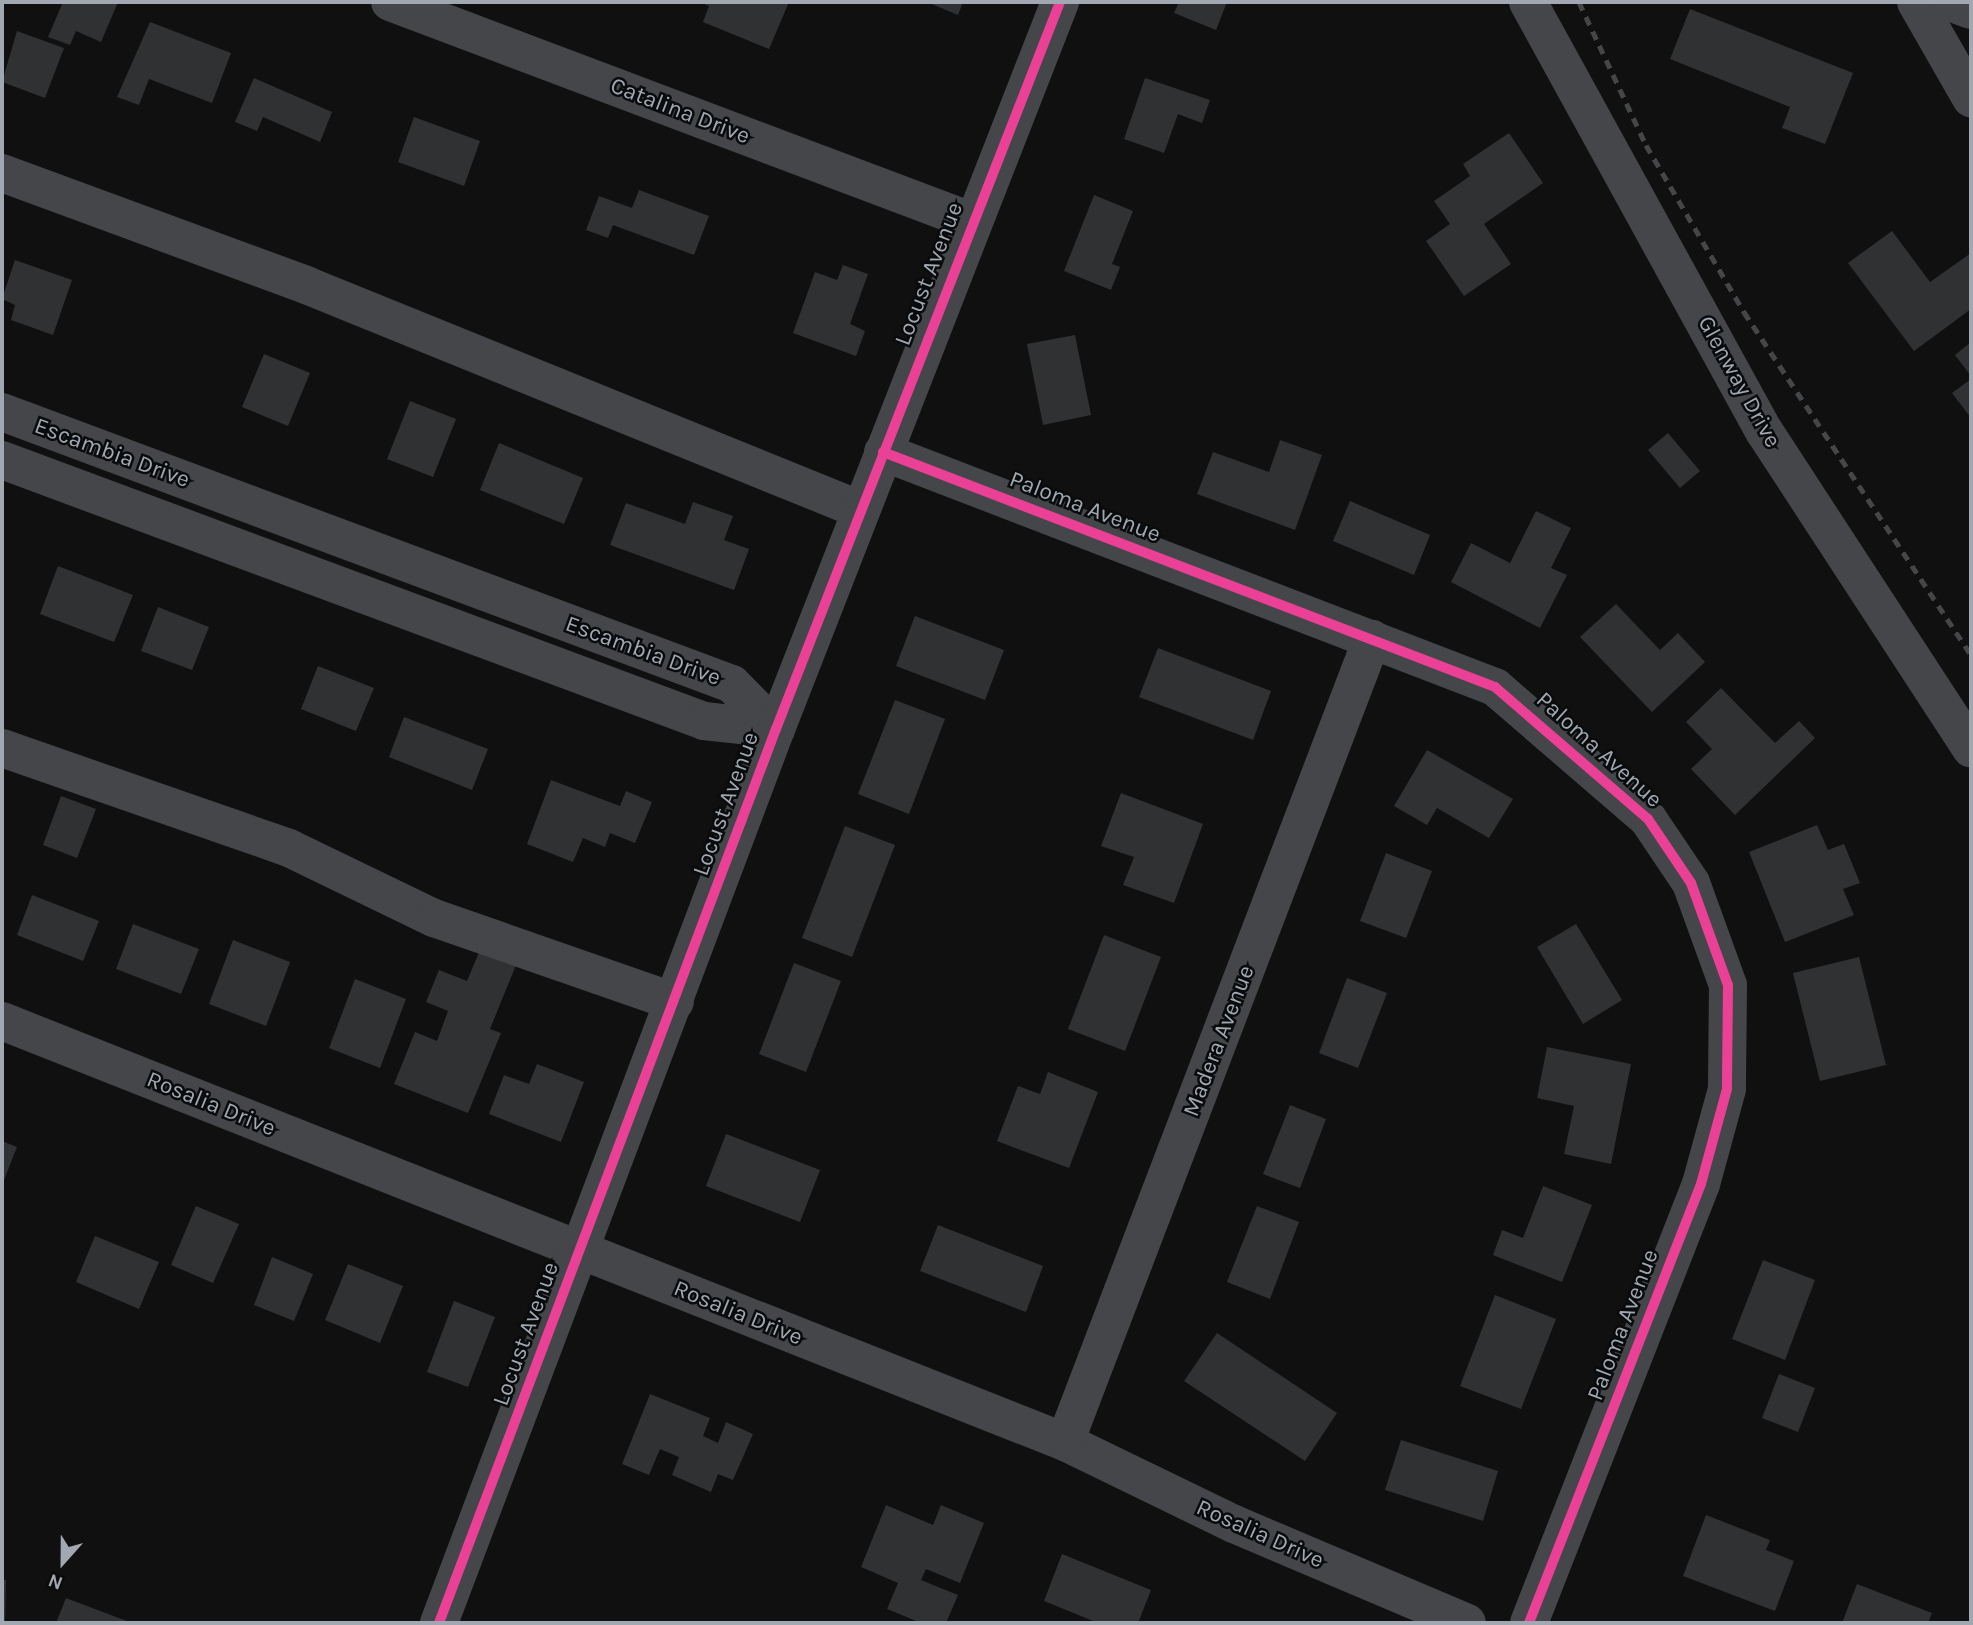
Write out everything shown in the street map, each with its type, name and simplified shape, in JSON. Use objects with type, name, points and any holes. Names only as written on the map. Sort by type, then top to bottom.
[{"type":"street","name":"Catalina Drive","points":[[390,2],[971,221]]},
{"type":"street","name":"Locust Avenue","points":[[439,1623],[776,729],[971,221],[1060,2]]},
{"type":"street","name":"Glenway Drive","points":[[1528,2],[1764,431],[1971,748]]},
{"type":"street","points":[[1916,2],[1971,98]]},
{"type":"street","points":[[1949,2],[1971,10]]},
{"type":"street","points":[[2,173],[306,285],[861,510]]},
{"type":"street","name":"Escambia Drive","points":[[2,412],[732,684],[776,729]]},
{"type":"street","name":"Paloma Avenue","points":[[884,452],[1495,687],[1648,819],[1691,883],[1728,985],[1727,1089],[1701,1184],[1529,1623]]},
{"type":"street","name":"Escambia Drive","points":[[2,460],[704,721],[776,729]]},
{"type":"street","name":"Madera Avenue","points":[[1065,1443],[1372,639]]},
{"type":"street","points":[[2,748],[289,848],[434,918],[675,1002]]},
{"type":"street","name":"Rosalia Drive","points":[[2,1021],[1065,1443],[1234,1524],[1467,1623]]},
{"type":"building","points":[[63,2],[118,2],[101,42],[76,31],[70,45],[48,37]]},
{"type":"building","points":[[700,2],[789,2],[769,49],[703,22],[709,6]]},
{"type":"building","points":[[927,2],[963,2],[958,15]]},
{"type":"building","points":[[1179,2],[1227,2],[1216,30],[1174,13]]},
{"type":"building","points":[[1690,9],[1853,73],[1825,144],[1782,128],[1790,107],[1670,59]]},
{"type":"building","points":[[150,22],[231,53],[212,103],[149,79],[139,105],[117,97]]},
{"type":"building","points":[[17,31],[64,48],[45,98],[2,82]]},
{"type":"building","points":[[254,78],[332,112],[320,142],[263,117],[257,131],[235,122]]},
{"type":"building","points":[[1145,78],[1210,100],[1202,123],[1178,114],[1164,153],[1124,139]]},
{"type":"building","points":[[414,117],[480,141],[464,186],[398,162]]},
{"type":"building","points":[[1509,133],[1543,183],[1484,224],[1511,264],[1464,296],[1426,241],[1450,224],[1434,201],[1470,176],[1463,164]]},
{"type":"building","points":[[639,190],[709,216],[694,255],[613,225],[608,238],[586,230],[599,196],[632,208]]},
{"type":"building","points":[[1094,195],[1133,211],[1112,264],[1120,267],[1111,290],[1064,271]]},
{"type":"building","points":[[1892,231],[1930,282],[1971,253],[1971,309],[1914,351],[1848,263]]},
{"type":"building","points":[[15,260],[72,280],[53,335],[11,320],[15,305],[2,299]]},
{"type":"building","points":[[843,265],[868,274],[850,324],[865,331],[856,356],[793,333],[815,272],[837,280]]},
{"type":"building","points":[[1075,335],[1091,415],[1043,425],[1027,344]]},
{"type":"building","points":[[1971,342],[1971,376],[1955,355]]},
{"type":"building","points":[[264,354],[310,373],[288,426],[242,407]]},
{"type":"building","points":[[1971,379],[1971,418],[1952,393]]},
{"type":"building","points":[[410,401],[456,419],[433,477],[387,459]]},
{"type":"building","points":[[1668,433],[1700,471],[1680,488],[1648,450]]},
{"type":"building","points":[[1280,440],[1322,455],[1295,530],[1197,494],[1213,452],[1269,472]]},
{"type":"building","points":[[499,443],[583,478],[564,524],[480,490]]},
{"type":"building","points":[[1350,501],[1430,535],[1414,575],[1333,541]]},
{"type":"building","points":[[693,502],[733,516],[724,540],[749,549],[734,590],[610,545],[626,503],[685,524]]},
{"type":"building","points":[[1536,511],[1571,528],[1551,568],[1567,575],[1540,628],[1451,582],[1471,543],[1510,563]]},
{"type":"building","points":[[58,566],[133,595],[114,642],[40,614]]},
{"type":"building","points":[[1616,604],[1660,650],[1678,633],[1705,662],[1652,712],[1580,637]]},
{"type":"building","points":[[158,607],[209,627],[192,670],[141,651]]},
{"type":"building","points":[[915,616],[1004,650],[985,700],[896,666]]},
{"type":"building","points":[[1158,648],[1271,691],[1253,740],[1139,697]]},
{"type":"building","points":[[318,666],[374,688],[356,731],[301,709]]},
{"type":"building","points":[[1721,688],[1775,743],[1799,721],[1815,738],[1735,815],[1691,769],[1712,749],[1686,722]]},
{"type":"building","points":[[895,700],[945,719],[909,814],[858,794]]},
{"type":"building","points":[[404,717],[488,749],[472,790],[389,757]]},
{"type":"building","points":[[1427,750],[1513,799],[1489,838],[1437,808],[1427,825],[1394,806]]},
{"type":"building","points":[[551,780],[620,806],[626,791],[652,802],[635,843],[610,833],[605,847],[583,838],[573,862],[527,844]]},
{"type":"building","points":[[1121,793],[1203,824],[1174,903],[1123,885],[1134,857],[1101,846]]},
{"type":"building","points":[[61,796],[96,809],[77,858],[43,845]]},
{"type":"building","points":[[1817,825],[1828,850],[1844,844],[1860,883],[1843,889],[1854,915],[1785,942],[1749,852]]},
{"type":"building","points":[[845,826],[895,845],[852,957],[802,938]]},
{"type":"building","points":[[1386,853],[1432,871],[1406,938],[1360,921]]},
{"type":"building","points":[[32,895],[99,921],[83,961],[17,935]]},
{"type":"building","points":[[133,924],[199,949],[181,994],[116,969]]},
{"type":"building","points":[[1576,924],[1622,1000],[1583,1024],[1537,947]]},
{"type":"building","points":[[1104,935],[1161,957],[1125,1051],[1068,1029]]},
{"type":"building","points":[[233,940],[290,962],[266,1026],[209,1004]]},
{"type":"building","points":[[480,950],[516,965],[490,1029],[501,1033],[468,1113],[394,1084],[415,1032],[437,1041],[448,1011],[426,1002],[439,970],[467,981]]},
{"type":"building","points":[[1859,957],[1886,1065],[1820,1081],[1793,973]]},
{"type":"building","points":[[794,963],[841,981],[806,1072],[759,1054]]},
{"type":"building","points":[[1347,978],[1387,993],[1358,1068],[1319,1053]]},
{"type":"building","points":[[355,979],[406,999],[380,1068],[329,1048]]},
{"type":"building","points":[[1547,1047],[1631,1064],[1611,1164],[1564,1154],[1574,1106],[1537,1098]]},
{"type":"building","points":[[537,1064],[584,1082],[561,1142],[489,1114],[504,1075],[529,1084]]},
{"type":"building","points":[[1048,1072],[1098,1092],[1069,1168],[997,1141],[1018,1086],[1040,1094]]},
{"type":"building","points":[[1290,1105],[1326,1119],[1300,1188],[1263,1174]]},
{"type":"building","points":[[726,1134],[820,1170],[800,1222],[706,1186]]},
{"type":"building","points":[[2,1141],[17,1147],[2,1185]]},
{"type":"building","points":[[1543,1186],[1592,1205],[1562,1282],[1493,1255],[1502,1230],[1523,1238]]},
{"type":"building","points":[[196,1206],[239,1224],[213,1283],[171,1265]]},
{"type":"building","points":[[1257,1206],[1299,1222],[1270,1299],[1227,1282]]},
{"type":"building","points":[[938,1225],[1043,1266],[1026,1312],[920,1271]]},
{"type":"building","points":[[95,1236],[159,1262],[139,1309],[76,1282]]},
{"type":"building","points":[[272,1257],[313,1274],[294,1321],[254,1305]]},
{"type":"building","points":[[1763,1260],[1815,1280],[1785,1360],[1732,1339]]},
{"type":"building","points":[[348,1264],[403,1286],[380,1343],[325,1320]]},
{"type":"building","points":[[1495,1295],[1556,1319],[1521,1409],[1460,1386]]},
{"type":"building","points":[[454,1301],[495,1317],[468,1387],[427,1372]]},
{"type":"building","points":[[1217,1333],[1337,1413],[1305,1461],[1184,1381]]},
{"type":"building","points":[[1779,1374],[1815,1388],[1798,1432],[1762,1418]]},
{"type":"building","points":[[650,1394],[710,1418],[703,1436],[718,1443],[726,1422],[753,1434],[733,1480],[718,1474],[711,1492],[672,1475],[679,1457],[660,1449],[649,1475],[622,1464]]},
{"type":"building","points":[[1401,1440],[1498,1471],[1483,1521],[1385,1490]]},
{"type":"building","points":[[886,1505],[933,1525],[941,1505],[984,1523],[960,1583],[926,1569],[921,1580],[958,1595],[946,1623],[921,1623],[887,1609],[898,1583],[861,1567]]},
{"type":"building","points":[[1706,1515],[1770,1540],[1766,1550],[1794,1561],[1775,1611],[1683,1576]]},
{"type":"building","points":[[1062,1554],[1151,1590],[1138,1623],[1098,1623],[1044,1601]]},
{"type":"building","points":[[2,1579],[6,1580],[5,1623],[2,1623]]},
{"type":"building","points":[[1857,1584],[1932,1613],[1928,1623],[1842,1623]]},
{"type":"building","points":[[66,1598],[132,1623],[56,1623]]},
{"type":"railway","points":[[1579,2],[1646,145],[1744,312],[1971,655]]},
{"type":"cycle path","points":[[439,1623],[776,729],[1060,2]]},
{"type":"cycle path","points":[[883,452],[1495,687],[1648,819],[1691,883],[1728,985],[1727,1089],[1701,1184],[1529,1623]]}]
